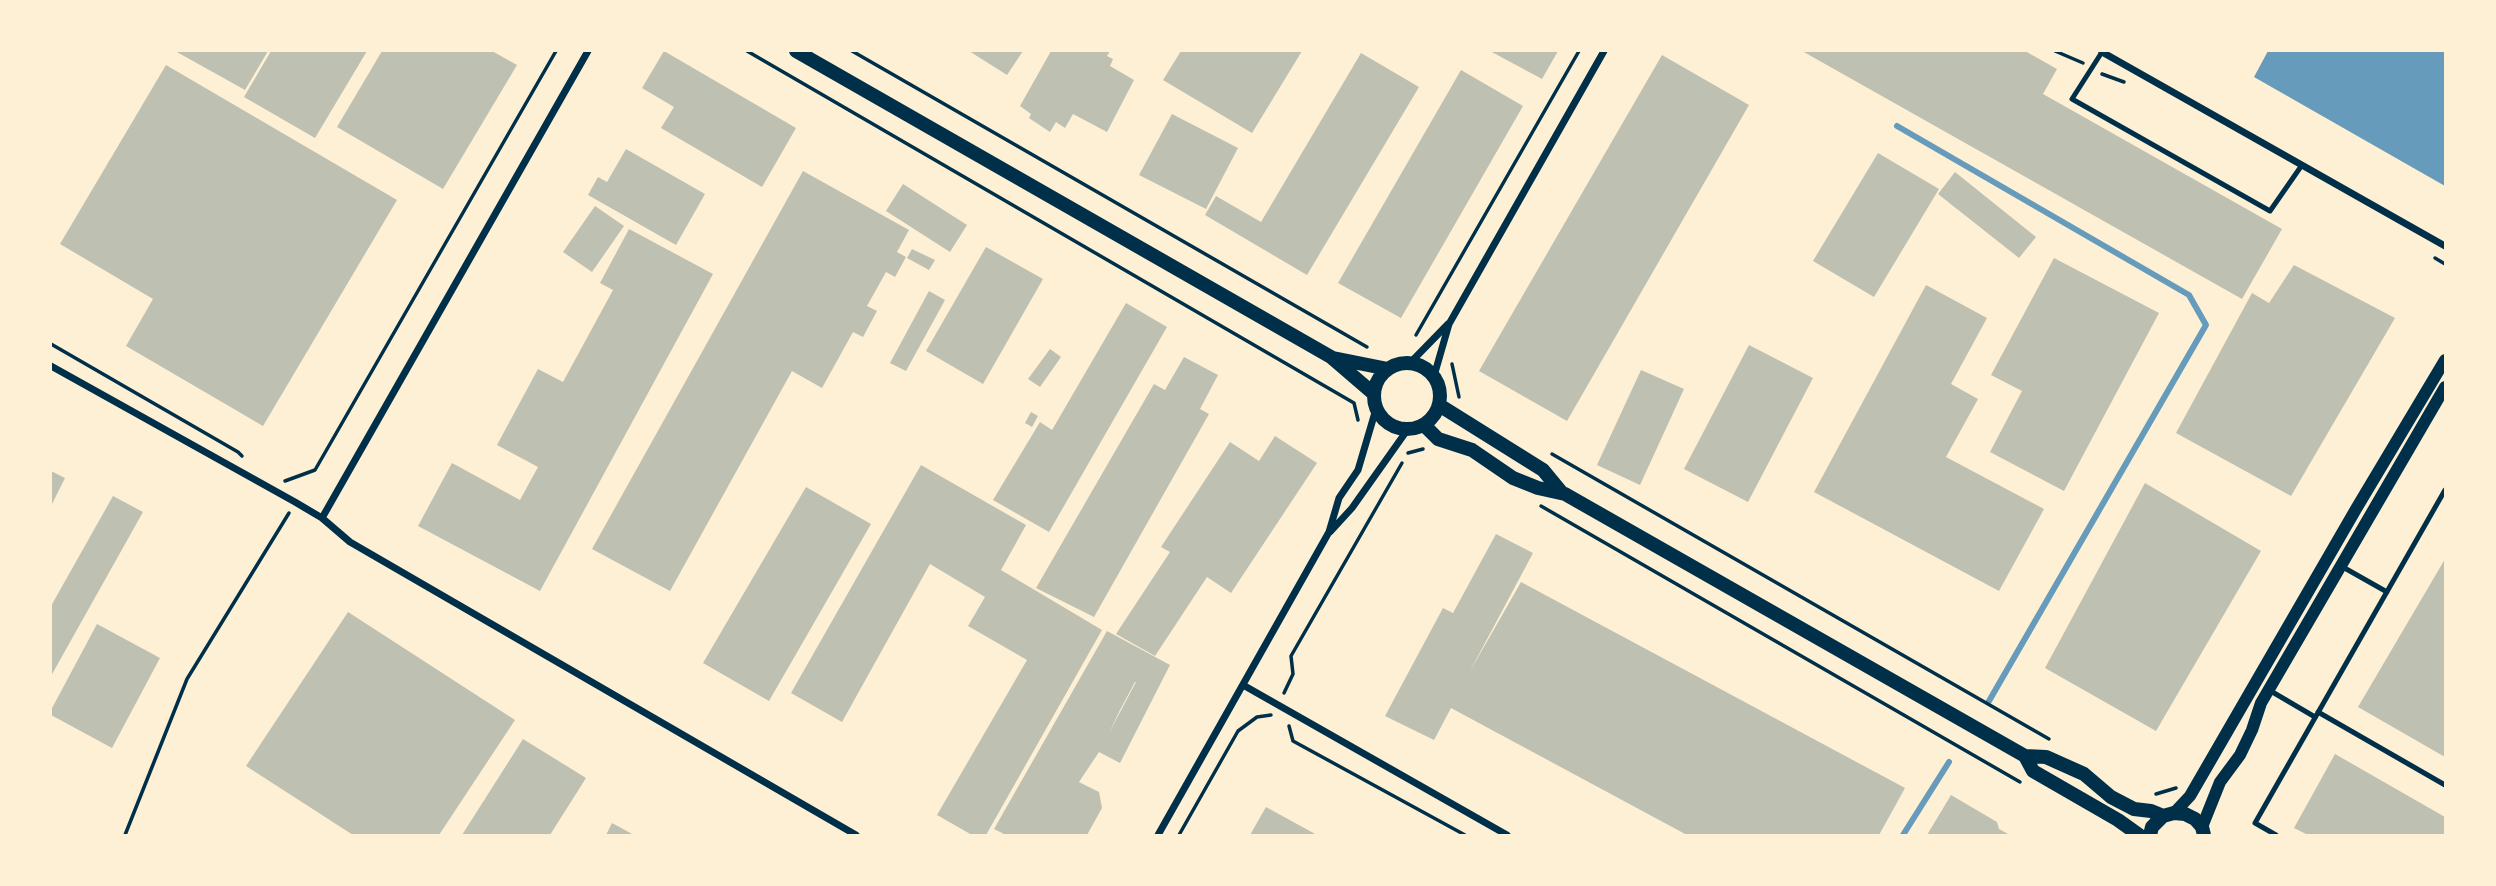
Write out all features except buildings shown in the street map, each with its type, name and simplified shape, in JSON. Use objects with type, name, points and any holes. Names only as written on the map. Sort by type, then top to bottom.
[{"type":"main road","points":[[796,51],[1331,357],[1375,402],[1389,424],[1408,429],[1424,425],[1430,420],[1438,405],[1438,386],[1434,376],[1427,370],[1410,363],[1388,369],[1331,357]]},
{"type":"main road","points":[[1375,402],[1376,384],[1388,369]]},
{"type":"main road","points":[[1438,405],[1543,470],[1562,493]]},
{"type":"main road","points":[[1424,425],[1438,439],[1472,450],[1513,478],[1538,488],[1562,493],[2025,757],[2046,757],[2084,774],[2111,797],[2134,808],[2169,815],[2185,814],[2195,819],[2203,831]]},
{"type":"main road","points":[[2025,757],[2033,772],[2118,820],[2139,835]]},
{"type":"main road","points":[[2150,835],[2152,827],[2169,815]]},
{"type":"street","points":[[322,518],[588,51]]},
{"type":"street","points":[[1410,363],[1448,324],[1604,51]]},
{"type":"street","points":[[2102,52],[2445,246]]},
{"type":"street","points":[[1434,376],[1448,324]]},
{"type":"street","points":[[2169,815],[2190,796],[2445,360]]},
{"type":"street","points":[[51,366],[295,502],[322,518],[350,542],[856,835]]},
{"type":"street","points":[[2203,831],[2220,782],[2240,755],[2269,690],[2341,566],[2441,405],[2445,387]]},
{"type":"street","points":[[1158,835],[1329,532],[1339,498],[1358,470],[1375,402]]},
{"type":"street","points":[[1329,532],[1352,508],[1408,429]]},
{"type":"street","points":[[1243,685],[1507,835]]},
{"type":"lane","points":[[2102,52],[2072,99],[2258,205],[2270,211],[2302,165]]},
{"type":"lane","points":[[2276,835],[2255,822],[2445,490]]},
{"type":"lane","points":[[2341,566],[2387,592]]},
{"type":"lane","points":[[2269,690],[2445,785]]},
{"type":"path","points":[[278,483],[316,470],[556,51]]},
{"type":"path","points":[[747,51],[1354,403],[1361,430],[1357,442],[1364,445]]},
{"type":"path","points":[[852,51],[1372,350]]},
{"type":"path","points":[[1425,348],[1414,340],[1580,51]]},
{"type":"path","points":[[2055,51],[2079,61]]},
{"type":"path","points":[[51,344],[239,452],[244,458]]},
{"type":"path","points":[[1439,356],[1453,364],[1460,401]]},
{"type":"path","points":[[1278,705],[1293,674],[1291,656],[1408,452],[1427,448]]},
{"type":"path","points":[[1543,449],[2056,744]]},
{"type":"path","points":[[1389,456],[1403,462]]},
{"type":"path","points":[[125,835],[187,679],[295,502]]},
{"type":"path","points":[[1534,503],[2023,784]]},
{"type":"path","points":[[1179,835],[1238,731],[1257,717],[1273,715],[1281,719]]},
{"type":"path","points":[[1289,722],[1293,741],[1465,835]]},
{"type":"path","points":[[2148,797],[2184,785]]},
{"type":"water","points":[[2268,51],[2445,51],[2445,186],[2254,77]]},
{"type":"waterway","points":[[1897,126],[2189,295],[2206,325],[1989,701]]},
{"type":"waterway","points":[[1903,835],[1949,762]]}]
